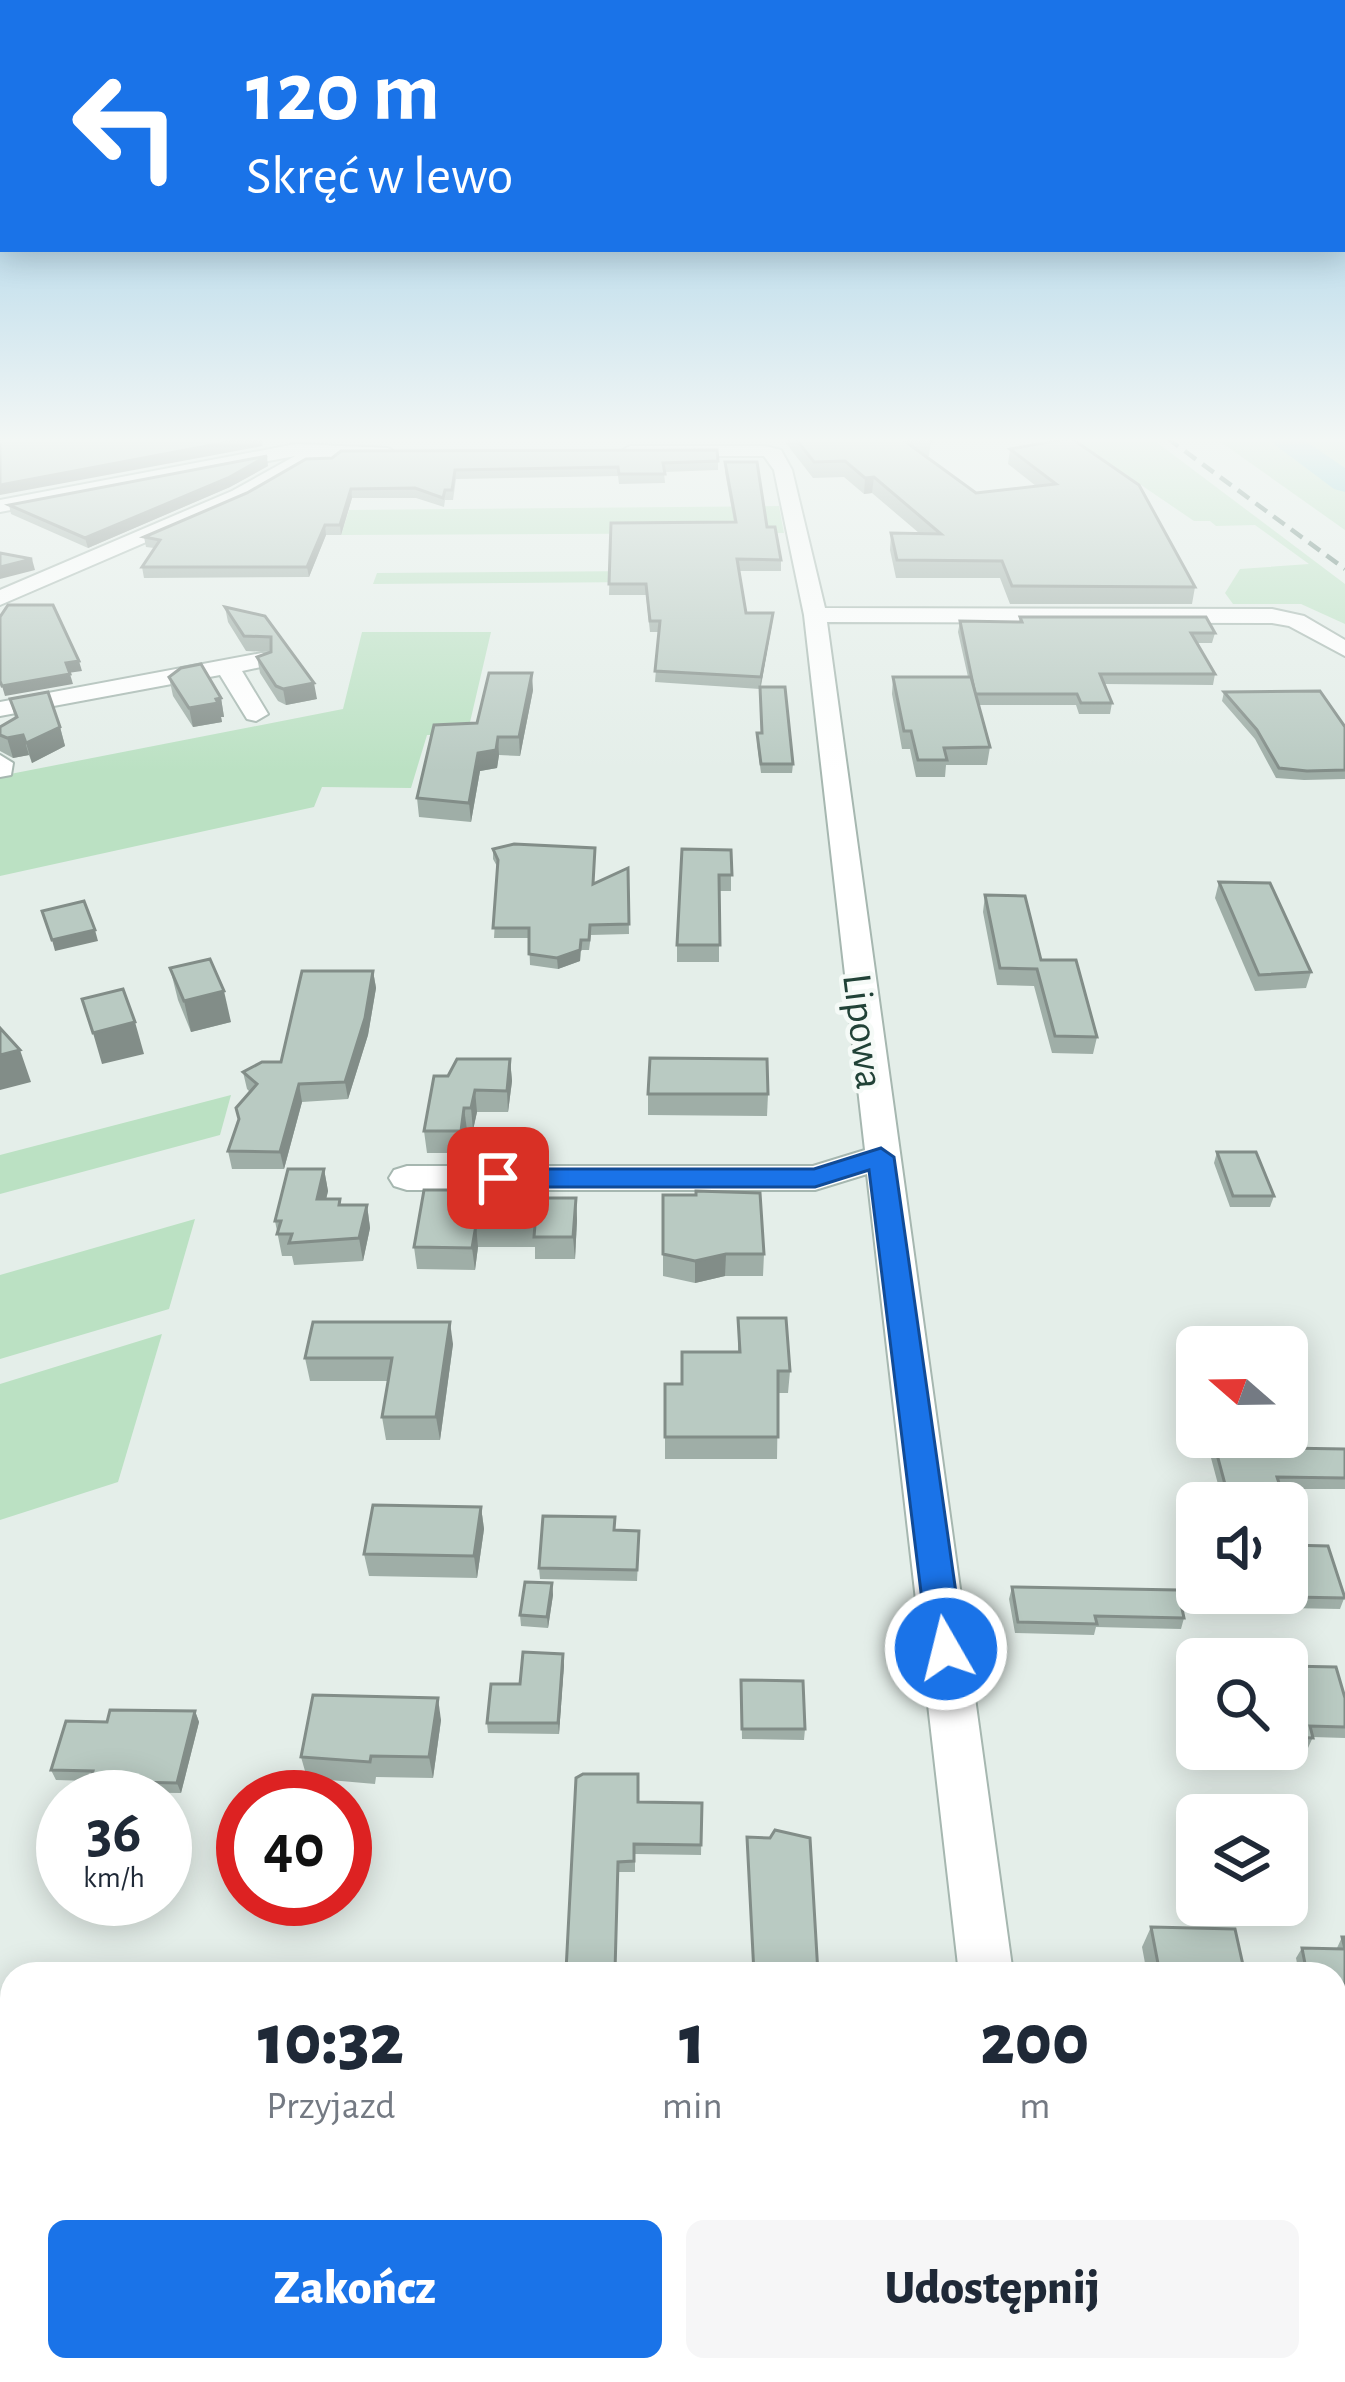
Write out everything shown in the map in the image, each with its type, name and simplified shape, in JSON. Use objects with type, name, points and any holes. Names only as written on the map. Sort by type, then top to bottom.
[{"type":"street","points":[[0,598],[113,549]]},
{"type":"street","name":"Lipowa","points":[[800,549],[814,615],[984,1962]]},
{"type":"street","points":[[814,615],[1272,616],[1296,621],[1345,649]]},
{"type":"street","points":[[0,709],[262,660]]},
{"type":"street","points":[[227,666],[256,714]]},
{"type":"street","points":[[407,1178],[815,1178],[881,1157]]},
{"type":"green space","points":[[1288,549],[1299,549],[1345,584],[1345,624],[1301,604],[1233,604],[1225,593],[1240,569],[1309,564]]},
{"type":"green space","points":[[641,571],[641,582],[373,584],[377,573]]},
{"type":"green space","points":[[362,632],[491,632],[467,735],[427,735],[411,788],[322,787],[314,807],[0,876],[0,776],[343,709]]},
{"type":"green space","points":[[231,1095],[220,1135],[0,1194],[0,1155]]},
{"type":"green space","points":[[195,1219],[169,1309],[0,1359],[0,1275]]},
{"type":"green space","points":[[162,1334],[118,1482],[0,1520],[0,1384]]},
{"type":"building","points":[[154,549],[315,549],[307,567],[142,567]]},
{"type":"building","points":[[610,549],[779,549],[781,560],[737,559],[746,613],[773,613],[761,677],[655,671],[660,621],[650,621],[646,584],[609,584]]},
{"type":"building","points":[[895,549],[1174,549],[1195,587],[1012,586],[1002,561],[897,560]]},
{"type":"building","points":[[0,553],[32,559],[0,567]]},
{"type":"building","points":[[8,605],[53,605],[79,661],[66,663],[70,674],[2,686],[0,617]]},
{"type":"building","points":[[225,607],[265,616],[314,683],[276,686],[257,657],[271,652],[271,637],[244,636]]},
{"type":"building","points":[[1020,617],[1206,617],[1215,633],[1191,633],[1215,674],[1100,674],[1112,703],[1081,703],[1077,694],[975,694],[960,621],[1022,622]]},
{"type":"building","points":[[201,664],[221,698],[216,699],[218,703],[189,708],[169,677],[181,668]]},
{"type":"building","points":[[489,673],[532,673],[519,737],[498,737],[496,750],[478,753],[469,803],[417,798],[434,725],[477,723]]},
{"type":"building","points":[[893,677],[971,677],[990,747],[944,748],[947,760],[918,760],[911,731],[904,731]]},
{"type":"building","points":[[760,687],[785,687],[793,764],[761,764]]},
{"type":"building","points":[[1320,691],[1345,727],[1345,770],[1279,768],[1257,730],[1224,692]]},
{"type":"building","points":[[48,692],[60,727],[26,743],[23,735],[0,735],[0,727],[17,717],[10,699]]},
{"type":"building","points":[[514,844],[595,848],[593,884],[628,868],[629,924],[590,925],[589,940],[581,940],[580,950],[557,958],[529,954],[529,928],[493,928],[498,860],[493,849]]},
{"type":"building","points":[[682,849],[731,850],[732,875],[719,875],[720,945],[677,945]]},
{"type":"building","points":[[1219,882],[1270,883],[1311,972],[1259,975]]},
{"type":"building","points":[[985,895],[1025,896],[1041,960],[1076,960],[1097,1037],[1055,1036],[1037,969],[1000,968]]},
{"type":"building","points":[[84,901],[95,930],[52,940],[42,911]]},
{"type":"building","points":[[210,959],[224,991],[184,1001],[170,968]]},
{"type":"building","points":[[302,971],[373,971],[365,1018],[345,1082],[299,1084],[280,1152],[228,1151],[239,1119],[236,1108],[257,1084],[243,1072],[262,1062],[281,1062]]},
{"type":"building","points":[[123,989],[135,1022],[93,1033],[82,999]]},
{"type":"building","points":[[0,1028],[20,1050],[0,1055]]},
{"type":"building","points":[[650,1058],[767,1059],[768,1094],[648,1094]]},
{"type":"building","points":[[457,1059],[510,1059],[507,1091],[475,1090],[471,1108],[464,1108],[461,1131],[424,1131],[434,1076],[448,1076]]},
{"type":"building","points":[[1217,1152],[1256,1152],[1274,1196],[1233,1196]]},
{"type":"building","points":[[288,1169],[324,1169],[317,1199],[367,1205],[359,1238],[289,1243],[292,1234],[277,1234],[281,1221],[275,1221]]},
{"type":"building","points":[[424,1190],[456,1190],[455,1198],[576,1198],[573,1237],[534,1237],[535,1225],[476,1225],[472,1248],[414,1247]]},
{"type":"building","points":[[696,1191],[760,1193],[764,1254],[726,1254],[695,1261],[663,1254],[663,1195],[696,1195]]},
{"type":"building","points":[[738,1318],[786,1318],[790,1371],[778,1371],[778,1437],[665,1437],[665,1384],[682,1384],[682,1352],[740,1352]]},
{"type":"building","points":[[313,1322],[450,1322],[436,1417],[382,1417],[392,1358],[305,1358]]},
{"type":"building","points":[[1308,1448],[1345,1449],[1345,1478],[1224,1482],[1218,1458],[1308,1458]]},
{"type":"building","points":[[373,1505],[481,1507],[474,1556],[364,1554]]},
{"type":"building","points":[[543,1516],[615,1517],[614,1530],[639,1531],[637,1570],[539,1568]]},
{"type":"building","points":[[1308,1546],[1328,1546],[1345,1598],[1308,1597]]},
{"type":"building","points":[[525,1582],[552,1583],[547,1617],[520,1615]]},
{"type":"building","points":[[1012,1587],[1176,1590],[1176,1614],[1184,1618],[1095,1616],[1097,1624],[1018,1622]]},
{"type":"building","points":[[523,1652],[563,1654],[558,1723],[487,1723],[491,1684],[520,1684]]},
{"type":"building","points":[[1308,1666],[1336,1667],[1345,1698],[1345,1727],[1310,1726],[1313,1738],[1308,1738]]},
{"type":"building","points":[[741,1680],[803,1681],[805,1729],[742,1729]]},
{"type":"building","points":[[313,1695],[438,1698],[429,1757],[371,1756],[370,1762],[301,1757]]},
{"type":"building","points":[[110,1710],[195,1711],[180,1770],[51,1770],[66,1721],[107,1722]]},
{"type":"building","points":[[638,1774],[638,1802],[702,1803],[701,1845],[634,1844],[634,1861],[618,1862],[615,1962],[566,1962],[576,1778]]},
{"type":"building","points":[[775,1830],[810,1838],[817,1962],[753,1962],[747,1837],[770,1838]]},
{"type":"building","points":[[1151,1927],[1235,1929],[1242,1962],[1158,1962]]},
{"type":"building","points":[[1302,1948],[1345,1949],[1345,1962],[1305,1962]]},
{"type":"railway","points":[[1318,549],[1345,569]]},
{"type":"route","points":[[498,1178],[815,1178],[881,1157],[946,1649]]}]
